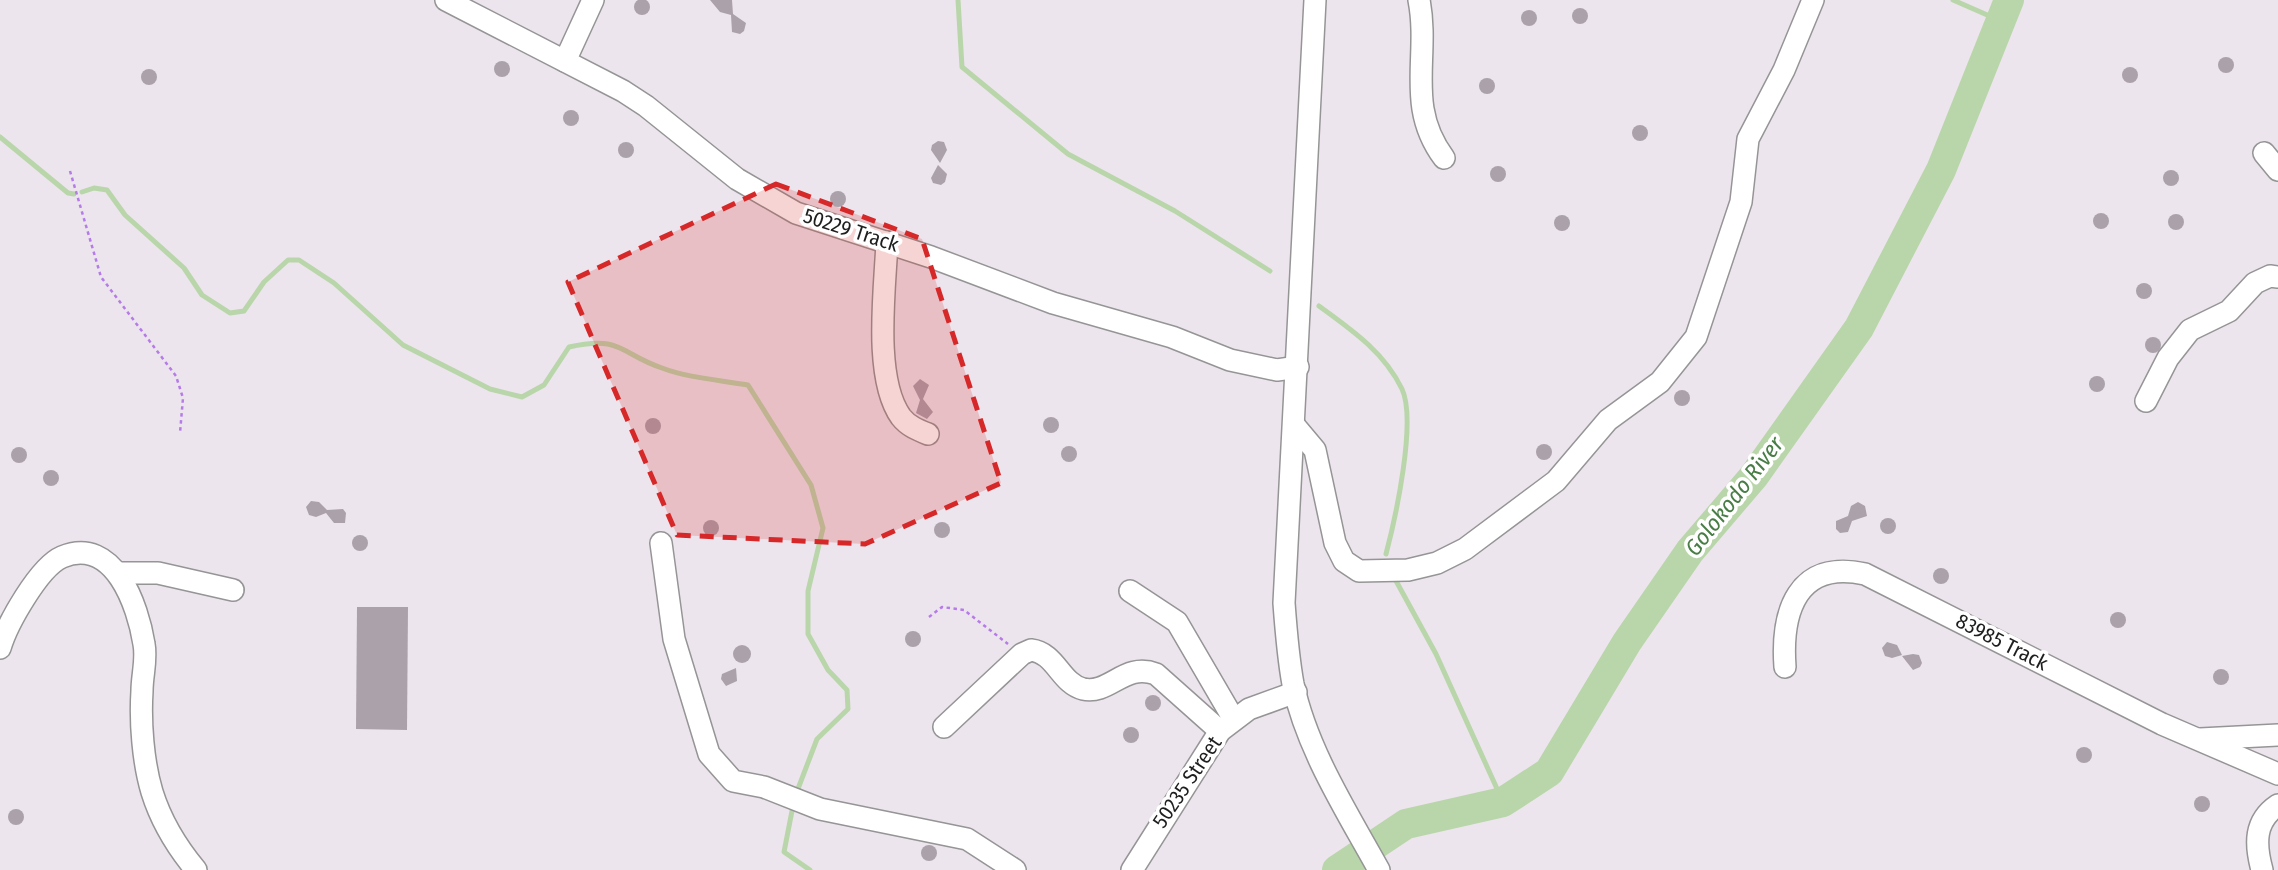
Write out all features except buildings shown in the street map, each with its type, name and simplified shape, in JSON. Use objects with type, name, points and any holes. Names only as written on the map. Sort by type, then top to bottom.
[{"type":"street","name":"50229 Track","points":[[446,0],[646,106],[737,179],[796,212],[1053,303],[1172,337],[1230,360],[1277,370],[1298,367]]},
{"type":"street","points":[[565,61],[593,0]]},
{"type":"street","points":[[1314,0],[1298,367],[1284,603],[1287,645],[1296,692],[1318,753],[1379,870]]},
{"type":"street","points":[[1419,0],[1420,94],[1424,122],[1430,139],[1444,158]]},
{"type":"street","points":[[1294,425],[1315,450],[1335,543],[1344,561],[1359,571],[1408,570],[1437,562],[1465,549],[1556,481],[1608,420],[1660,382],[1696,337],[1741,202],[1748,139],[1784,70],[1814,0]]},
{"type":"street","points":[[2264,153],[2278,170]]},
{"type":"street","points":[[887,242],[886,374],[892,401],[902,418],[912,428],[928,434]]},
{"type":"street","points":[[2146,401],[2168,358],[2190,330],[2229,312],[2255,282],[2270,276],[2278,277]]},
{"type":"street","points":[[661,543],[674,639],[709,754],[733,781],[764,787],[820,809],[967,839],[1015,870]]},
{"type":"street","points":[[0,648],[21,604],[41,576],[60,557],[78,553],[93,555],[107,562],[118,573],[129,593],[144,642],[143,731],[151,790],[167,831],[196,870]]},
{"type":"street","name":"83985 Track","points":[[1785,667],[1783,635],[1788,611],[1812,582],[1828,572],[1844,569],[1865,574],[1921,600],[2196,739],[2278,774]]},
{"type":"street","points":[[118,573],[158,573],[233,590]]},
{"type":"street","points":[[1130,591],[1166,613],[1184,632],[1226,725]]},
{"type":"street","points":[[944,727],[1022,654],[1040,651],[1048,656],[1071,683],[1084,689],[1097,689],[1132,671],[1144,670],[1156,674],[1226,725]]},
{"type":"street","name":"50235 Street","points":[[1132,870],[1200,759],[1226,725],[1249,709],[1296,692]]},
{"type":"street","points":[[2196,739],[2278,735]]},
{"type":"street","points":[[2262,870],[2257,840],[2260,824],[2278,806]]},
{"type":"path","points":[[69,171],[101,277],[176,376],[183,398],[180,433]]},
{"type":"path","points":[[929,617],[942,607],[964,610],[1022,654]]},
{"type":"highlighted area","points":[[776,184],[922,239],[1001,483],[865,544],[677,535],[568,282]]},
{"type":"waterway","points":[[958,0],[962,67],[1068,154],[1175,211],[1270,271]]},
{"type":"waterway","points":[[1953,0],[2001,21]]},
{"type":"waterway","name":"Golokodo River","points":[[1337,870],[1406,824],[1503,802],[1549,772],[1627,642],[1690,551],[1754,476],[1859,328],[1941,170],[2009,0]]},
{"type":"waterway","points":[[0,137],[68,193],[74,194]]},
{"type":"waterway","points":[[82,192],[94,188],[107,190],[125,215],[184,268],[202,295],[230,313],[244,311],[264,282],[288,260],[299,260],[334,283],[403,345],[490,389],[522,397],[544,385],[569,347],[600,343],[620,348],[648,363],[672,371],[748,385],[811,485],[823,528],[808,591],[808,634],[828,670],[847,690],[848,709],[817,739],[796,794]]},
{"type":"waterway","points":[[1319,306],[1377,353],[1402,389],[1406,404],[1406,446],[1386,554]]},
{"type":"waterway","points":[[1395,579],[1436,654],[1503,802]]},
{"type":"waterway","points":[[792,811],[784,852],[810,870]]}]
